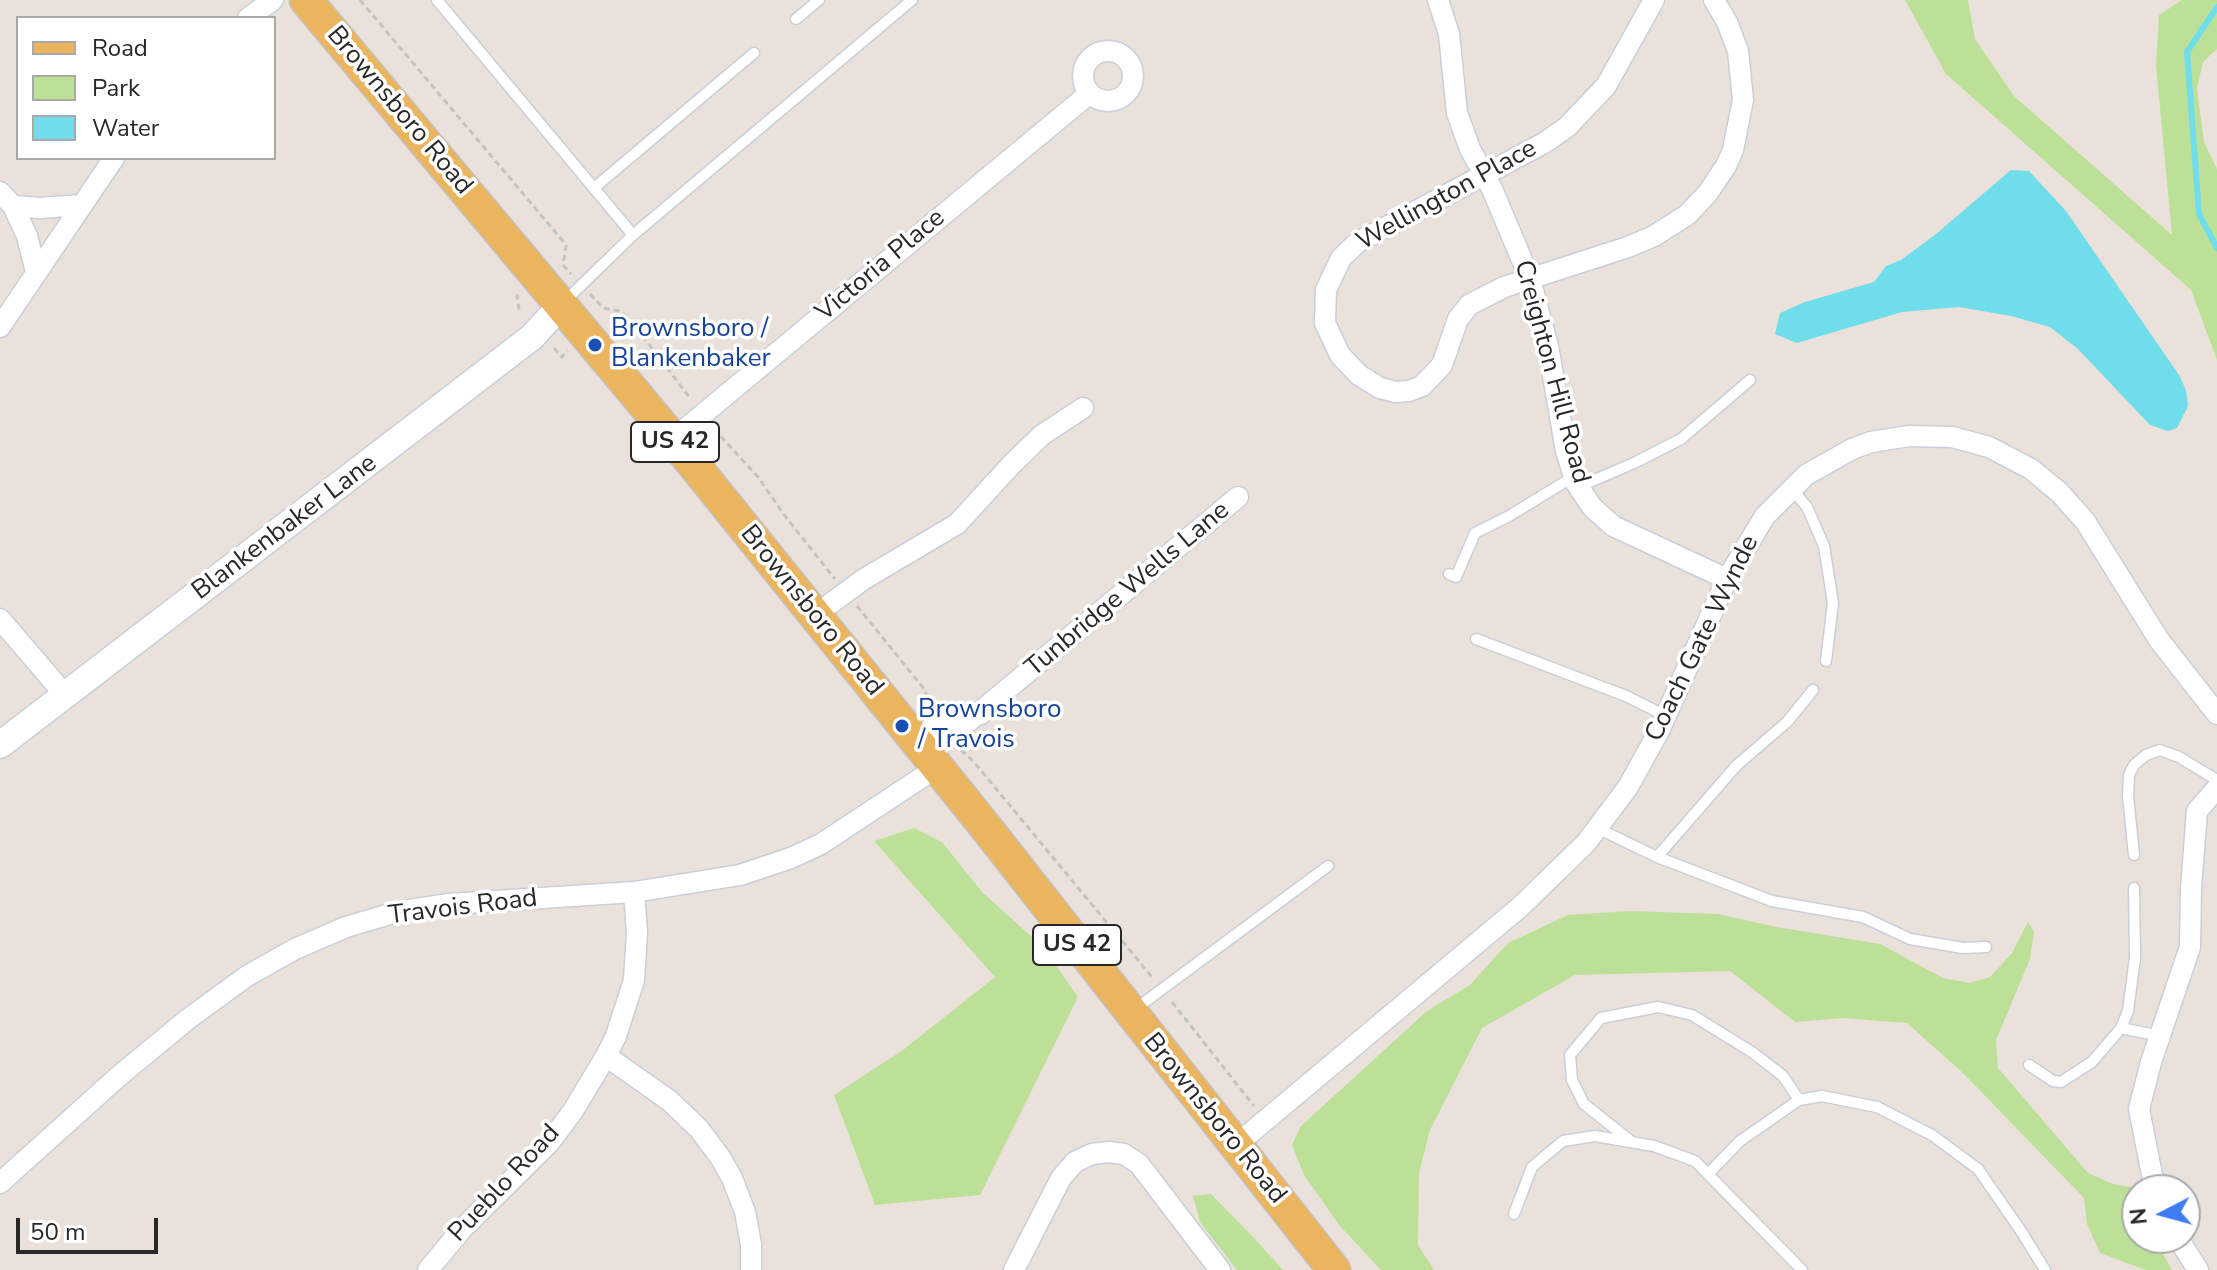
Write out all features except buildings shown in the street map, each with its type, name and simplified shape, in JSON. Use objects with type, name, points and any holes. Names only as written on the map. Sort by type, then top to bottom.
[{"type":"main road","name":"Brownsboro Road","points":[[306,0],[673,439],[984,825],[1334,1270]]},
{"type":"street","points":[[251,16],[273,0]]},
{"type":"street","name":"Creighton Hill Road","points":[[1438,0],[1449,34],[1457,113],[1470,149],[1530,279],[1548,346],[1566,451],[1575,482],[1592,507],[1613,526],[1727,579]]},
{"type":"street","name":"Wellington Place","points":[[1530,279],[1486,294],[1469,305],[1458,319],[1442,365],[1422,386],[1409,391],[1380,388],[1359,375],[1340,355],[1328,334],[1324,312],[1326,290],[1334,268],[1349,249],[1544,143],[1581,115],[1614,73],[1654,0]]},
{"type":"street","points":[[1530,279],[1654,236],[1687,215],[1717,181],[1738,134],[1743,90],[1738,51],[1714,0]]},
{"type":"street","name":"Victoria Place","points":[[673,439],[1090,93]]},
{"type":"street","points":[[0,327],[113,160]]},
{"type":"street","points":[[6,199],[40,208],[82,205]]},
{"type":"street","points":[[6,199],[27,236],[36,272]]},
{"type":"street","name":"Blankenbaker Lane","points":[[0,745],[520,347],[562,304]]},
{"type":"street","points":[[815,615],[864,579],[957,524],[1042,435],[1083,408]]},
{"type":"street","name":"Coach Gate Wynde","points":[[1236,1145],[1520,907],[1550,880],[1597,828],[1628,787],[1666,716],[1727,579],[1765,516],[1791,488],[1835,457],[1871,442],[1928,435],[1952,437],[2007,455],[2031,469],[2059,492],[2085,521],[2159,640],[2217,714]]},
{"type":"street","name":"Tunbridge Wells Lane","points":[[926,755],[949,716],[981,714],[1238,497]]},
{"type":"street","points":[[0,619],[65,695]]},
{"type":"street","name":"Travois Road","points":[[0,1183],[119,1076],[188,1019],[247,976],[295,949],[346,927],[397,912],[449,904],[634,892],[740,875],[791,858],[851,827],[926,755]]},
{"type":"street","points":[[2152,1174],[2139,1109],[2190,947],[2197,811],[2217,788]]},
{"type":"street","name":"Pueblo Road","points":[[428,1270],[462,1229],[549,1143],[573,1111],[606,1056],[616,1036],[634,980],[637,933],[634,892]]},
{"type":"street","points":[[606,1056],[670,1101],[699,1129],[720,1157],[745,1212],[751,1244],[751,1270]]},
{"type":"street","points":[[1014,1270],[1061,1178],[1075,1162],[1092,1154],[1109,1152],[1124,1154],[1139,1164],[1220,1270]]},
{"type":"lane","points":[[437,0],[633,235]]},
{"type":"lane","points":[[796,19],[819,0]]},
{"type":"lane","points":[[562,304],[633,235],[912,0]]},
{"type":"lane","points":[[594,188],[754,53]]},
{"type":"lane","points":[[1449,574],[1456,577],[1475,533],[1575,482],[1634,463],[1681,439],[1750,380]]},
{"type":"lane","points":[[1791,488],[1807,507],[1824,546],[1833,603],[1826,661]]},
{"type":"lane","points":[[1476,639],[1626,696],[1666,716]]},
{"type":"lane","points":[[1657,857],[1736,766],[1787,722],[1813,690]]},
{"type":"lane","points":[[2134,855],[2128,796],[2129,775],[2134,765],[2146,755],[2160,750],[2179,757],[2217,780]]},
{"type":"lane","points":[[1597,828],[1657,857],[1772,901],[1863,917],[1910,939],[1963,948],[1986,947]]},
{"type":"lane","points":[[1130,1013],[1328,866]]},
{"type":"lane","points":[[2029,1065],[2053,1081],[2061,1082],[2092,1062],[2121,1028],[2128,1011],[2135,958],[2134,888]]},
{"type":"lane","points":[[1632,1142],[1584,1104],[1572,1080],[1570,1055],[1601,1018],[1658,1007],[1692,1015],[1752,1052],[1783,1076],[1799,1100]]},
{"type":"lane","points":[[2121,1028],[2160,1036]]},
{"type":"lane","points":[[1708,1174],[1740,1141],[1799,1100],[1822,1096],[1877,1107],[1932,1135],[1978,1169],[2045,1270]]},
{"type":"lane","points":[[1514,1214],[1532,1167],[1563,1141],[1595,1136],[1654,1146],[1695,1161],[1802,1270]]},
{"type":"path","points":[[360,0],[562,240],[566,246],[563,265]]},
{"type":"path","points":[[517,296],[519,309]]},
{"type":"green space","points":[[1905,0],[1968,0],[1975,39],[2014,96],[2172,235],[2156,65],[2159,15],[2182,0],[2217,0],[2217,49],[2203,62],[2197,88],[2204,142],[2217,169],[2217,360],[2191,290],[1946,74]]},
{"type":"green space","points":[[914,828],[942,842],[982,892],[1043,947],[1078,997],[980,1195],[875,1205],[834,1095],[903,1050],[995,977],[874,841]]},
{"type":"green space","points":[[1631,911],[1718,914],[1880,944],[1943,978],[1970,983],[1990,977],[2012,953],[2028,922],[2034,932],[2030,959],[1996,1040],[1998,1068],[2088,1173],[2121,1185],[2121,1254],[2163,1254],[2172,1270],[2146,1270],[2100,1253],[2087,1224],[2084,1198],[1964,1074],[1907,1023],[1842,1018],[1795,1022],[1730,971],[1575,975],[1482,1028],[1430,1130],[1419,1173],[1418,1245],[1434,1270],[1381,1270],[1340,1226],[1304,1175],[1292,1145],[1301,1126],[1427,1011],[1470,985],[1508,943],[1568,915]]},
{"type":"green space","points":[[1211,1194],[1283,1270],[1237,1270],[1200,1222],[1193,1196]]},
{"type":"water","points":[[2011,170],[2029,171],[2066,211],[2179,375],[2186,390],[2188,406],[2177,428],[2168,431],[2150,425],[2078,349],[2050,327],[2011,316],[1959,307],[1902,312],[1797,343],[1775,334],[1780,313],[1805,302],[1874,282],[1886,266],[1901,260],[1936,234]]},
{"type":"waterway","points":[[2217,7],[2187,52],[2199,214],[2217,248]]},
{"type":"place","name":"Brownsboro / Blankenbaker","points":[[595,345]]},
{"type":"place","name":"Brownsboro / Travois","points":[[902,726]]}]
